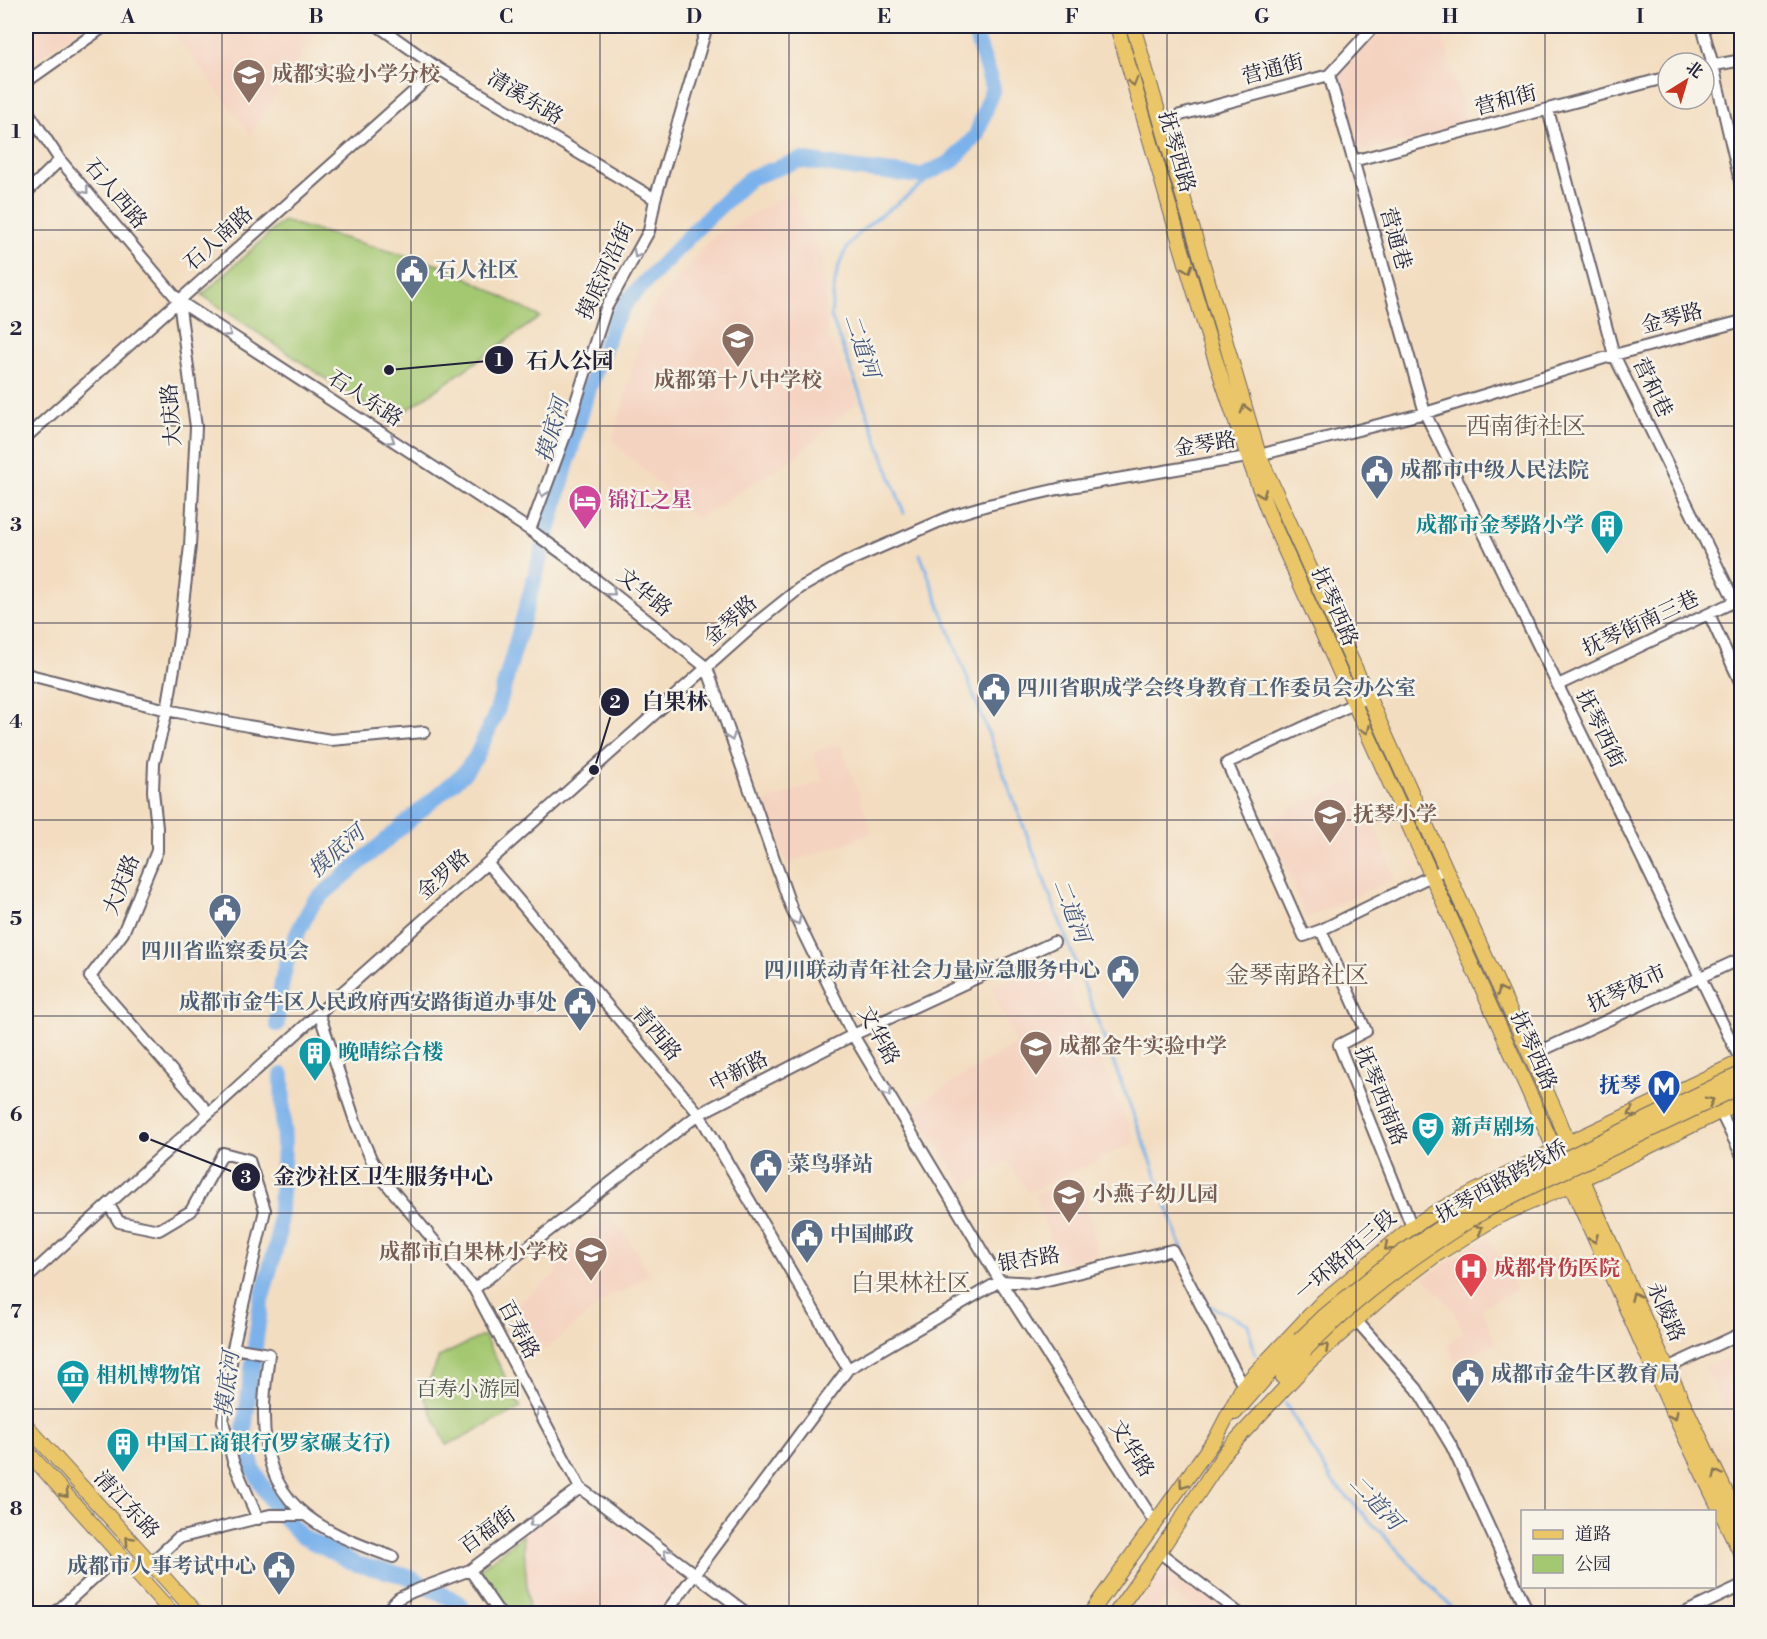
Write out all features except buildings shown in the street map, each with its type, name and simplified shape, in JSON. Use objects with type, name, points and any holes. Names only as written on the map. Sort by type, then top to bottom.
[{"type":"main road","name":"抚琴西路","points":[[1117,26],[1182,249],[1253,457],[1530,1056],[1568,1143],[1576,1182]]},
{"type":"main road","name":"抚琴西路","points":[[1133,26],[1162,120],[1271,519],[1358,702],[1435,873],[1555,1150],[1576,1182]]},
{"type":"main road","name":"一环路西三段","points":[[1090,1614],[1217,1436],[1243,1386],[1322,1302],[1412,1227],[1437,1210],[1568,1143],[1741,1061]]},
{"type":"main road","name":"抚琴西路跨线桥","points":[[1302,1345],[1323,1317],[1398,1255],[1490,1196],[1742,1073]]},
{"type":"main road","name":"抚琴西路跨线桥","points":[[1302,1345],[1422,1252],[1482,1212],[1552,1176],[1742,1086]]},
{"type":"main road","points":[[1227,1450],[1310,1361],[1355,1319],[1436,1255],[1497,1217],[1576,1182],[1742,1101]]},
{"type":"main road","name":"永陵路","points":[[1576,1182],[1742,1526]]},
{"type":"main road","name":"永陵路","points":[[1576,1182],[1666,1398],[1742,1556]]},
{"type":"main road","points":[[1217,1436],[1251,1393],[1302,1345]]},
{"type":"main road","points":[[1115,1614],[1302,1345]]},
{"type":"main road","name":"清江东路","points":[[26,1425],[197,1614]]},
{"type":"main road","name":"清江东路","points":[[26,1450],[174,1614]]},
{"type":"street","points":[[26,82],[105,26]]},
{"type":"street","name":"清溪东路","points":[[378,26],[439,69],[655,199]]},
{"type":"street","name":"摸底河沿街","points":[[530,530],[566,433],[606,308],[649,231],[655,199],[707,26]]},
{"type":"street","name":"营通街","points":[[1162,120],[1329,75],[1374,26]]},
{"type":"street","points":[[1702,26],[1706,51]]},
{"type":"street","points":[[1716,65],[1742,60]]},
{"type":"street","name":"石人南路","points":[[26,437],[439,69]]},
{"type":"street","name":"营通巷","points":[[1329,75],[1425,413]]},
{"type":"street","name":"营和街","points":[[1353,161],[1656,80]]},
{"type":"street","points":[[1716,95],[1742,190]]},
{"type":"street","name":"石人西路","points":[[26,109],[60,159],[179,301]]},
{"type":"street","name":"营和巷","points":[[1548,110],[1614,354],[1738,600]]},
{"type":"street","points":[[26,194],[60,159]]},
{"type":"street","name":"石人东路","points":[[179,301],[530,530]]},
{"type":"street","name":"大庆路","points":[[179,301],[196,427],[190,546],[178,645],[167,710],[154,763],[153,791],[157,851],[123,933],[90,977],[208,1113]]},
{"type":"street","name":"金琴路","points":[[707,668],[759,620],[800,588],[844,563],[954,515],[1058,489],[1253,457],[1425,413],[1614,354],[1742,321]]},
{"type":"street","name":"抚琴西街","points":[[1425,413],[1741,1061]]},
{"type":"street","name":"文华路","points":[[530,530],[707,668],[792,910],[854,1035],[1000,1281],[1155,1522]]},
{"type":"street","name":"抚琴街南三巷","points":[[1558,685],[1738,600]]},
{"type":"street","points":[[1709,614],[1742,686]]},
{"type":"street","name":"金罗路","points":[[208,1113],[707,668]]},
{"type":"street","points":[[26,674],[167,710],[331,740],[424,732]]},
{"type":"street","points":[[1358,702],[1227,763],[1304,936],[1321,930],[1435,873]]},
{"type":"street","name":"青西路","points":[[487,863],[699,1114],[848,1369]]},
{"type":"street","name":"抚琴西南路","points":[[1321,930],[1366,1031],[1339,1045],[1412,1227]]},
{"type":"street","name":"中新路","points":[[474,1288],[699,1114],[854,1035],[1054,942]]},
{"type":"street","name":"抚琴夜市","points":[[1530,1056],[1742,958]]},
{"type":"street","name":"百寿路","points":[[319,1013],[355,1121],[371,1159],[386,1183],[474,1288],[580,1488],[748,1614]]},
{"type":"street","points":[[1720,1111],[1742,1156]]},
{"type":"street","points":[[26,1280],[208,1113]]},
{"type":"street","points":[[109,1205],[119,1222],[159,1230],[191,1211],[223,1153],[249,1160],[265,1210],[223,1421],[233,1461],[258,1519]]},
{"type":"street","name":"银杏路","points":[[665,1614],[848,1369],[1000,1281],[1035,1283],[1172,1250],[1243,1386]]},
{"type":"street","points":[[1355,1319],[1417,1389],[1447,1438],[1528,1614]]},
{"type":"street","points":[[1667,1368],[1742,1333]]},
{"type":"street","points":[[239,1349],[269,1354],[264,1409],[266,1448],[275,1476],[287,1498],[300,1515],[349,1542],[393,1557]]},
{"type":"street","name":"百福街","points":[[383,1614],[399,1598],[470,1570],[580,1488]]},
{"type":"street","points":[[151,1563],[178,1539],[270,1515],[300,1515]]},
{"type":"street","points":[[1159,1552],[1240,1614]]},
{"type":"street","points":[[54,1614],[120,1554]]},
{"type":"street","points":[[470,1570],[500,1614]]},
{"type":"street","points":[[1682,1614],[1742,1586]]},
{"type":"shaded area","points":[[26,26],[84,26],[26,66]]},
{"type":"shaded area","name":"成都实验小学分校","points":[[183,26],[303,26],[315,33],[251,135],[173,32]]},
{"type":"shaded area","points":[[1385,26],[1425,26],[1427,30],[1440,27],[1469,129],[1360,152],[1353,145],[1335,79]]},
{"type":"shaded area","name":"成都第十八中学校","points":[[790,192],[822,254],[828,336],[859,400],[795,457],[697,519],[612,441],[648,313],[712,238]]},
{"type":"shaded area","points":[[840,743],[873,833],[787,864],[764,802],[823,781],[813,753]]},
{"type":"shaded area","name":"抚琴小学","points":[[1355,779],[1396,878],[1306,918],[1268,820]]},
{"type":"shaded area","name":"成都金牛实验中学","points":[[1058,962],[1136,1142],[1028,1193],[1007,1161],[964,1187],[913,1107],[1015,1044],[992,986]]},
{"type":"shaded area","name":"小燕子幼儿园","points":[[1081,1178],[1098,1254],[1059,1265],[1035,1194]]},
{"type":"shaded area","name":"成都市白果林小学校","points":[[611,1215],[649,1273],[620,1294],[616,1291],[544,1350],[513,1308],[558,1272],[553,1263]]},
{"type":"shaded area","name":"成都骨伤医院","points":[[1488,1237],[1517,1290],[1481,1307],[1496,1343],[1456,1362],[1447,1345],[1463,1332],[1451,1307],[1424,1277]]},
{"type":"shaded area","points":[[1741,1351],[1741,1441],[1704,1367]]},
{"type":"shaded area","points":[[573,1499],[585,1502],[678,1573],[681,1584],[656,1613],[529,1613],[523,1535]]},
{"type":"shaded area","points":[[1169,1562],[1237,1613],[1201,1613],[1171,1592],[1155,1613],[1132,1614]]},
{"type":"shaded area","points":[[703,1601],[721,1613],[686,1613],[690,1607]]},
{"type":"green space","points":[[283,221],[449,268],[540,317],[390,422],[202,295]]},
{"type":"green space","name":"百寿小游园","points":[[484,1335],[521,1408],[447,1445],[423,1395],[439,1357]]},
{"type":"green space","points":[[523,1535],[529,1613],[507,1613],[480,1577],[480,1569]]},
{"type":"waterway","name":"摸底河","points":[[277,1024],[287,960],[298,932],[314,902],[463,774],[476,757],[497,711],[586,396],[614,322],[627,301],[700,225],[750,178],[800,160],[921,176],[951,162],[976,136],[993,88],[975,33],[968,26]]},
{"type":"waterway","name":"二道河","points":[[904,513],[831,316],[834,288],[841,260],[853,240],[879,217],[951,162]]},
{"type":"waterway","name":"二道河","points":[[920,554],[1153,1166],[1192,1277]]},
{"type":"waterway","name":"摸底河","points":[[282,1075],[284,1148],[278,1239],[261,1301],[244,1431],[253,1469],[274,1506],[301,1536],[356,1564],[406,1576],[458,1602],[466,1614]]},
{"type":"waterway","name":"二道河","points":[[1204,1303],[1248,1324],[1255,1354]]},
{"type":"waterway","name":"二道河","points":[[1285,1403],[1333,1482],[1458,1614]]},
{"type":"place","name":"成都实验小学分校","points":[[249,104]]},
{"type":"place","name":"石人社区","points":[[412,300]]},
{"type":"place","name":"成都第十八中学校","points":[[738,368]]},
{"type":"place","name":"石人公园","points":[[389,370]]},
{"type":"place","name":"成都市中级人民法院","points":[[1377,500]]},
{"type":"place","name":"锦江之星","points":[[585,530]]},
{"type":"place","name":"成都市金琴路小学","points":[[1607,555]]},
{"type":"place","name":"四川省职成学会终身教育工作委员会办公室","points":[[994,718]]},
{"type":"place","name":"白果林","points":[[594,770]]},
{"type":"place","name":"抚琴小学","points":[[1330,844]]},
{"type":"place","name":"四川省监察委员会","points":[[225,939]]},
{"type":"place","name":"四川联动青年社会力量应急服务中心","points":[[1123,1000]]},
{"type":"place","name":"成都市金牛区人民政府西安路街道办事处","points":[[580,1032]]},
{"type":"place","name":"成都金牛实验中学","points":[[1036,1076]]},
{"type":"place","name":"晚晴综合楼","points":[[315,1082]]},
{"type":"place","name":"抚琴","points":[[1664,1115]]},
{"type":"place","name":"金沙社区卫生服务中心","points":[[144,1137]]},
{"type":"place","name":"新声剧场","points":[[1428,1157]]},
{"type":"place","name":"菜鸟驿站","points":[[766,1194]]},
{"type":"place","name":"小燕子幼儿园","points":[[1069,1224]]},
{"type":"place","name":"中国邮政","points":[[807,1264]]},
{"type":"place","name":"成都市白果林小学校","points":[[591,1282]]},
{"type":"place","name":"成都骨伤医院","points":[[1471,1298]]},
{"type":"place","name":"成都市金牛区教育局","points":[[1468,1404]]},
{"type":"place","name":"相机博物馆","points":[[73,1405]]},
{"type":"place","name":"中国工商银行(罗家碾支行)","points":[[123,1473]]},
{"type":"place","name":"成都市人事考试中心","points":[[279,1596]]},
{"type":"district","name":"西南街社区","points":[[1526,427]]},
{"type":"district","name":"金琴南路社区","points":[[1297,976]]},
{"type":"district","name":"白果林社区","points":[[911,1284]]}]
